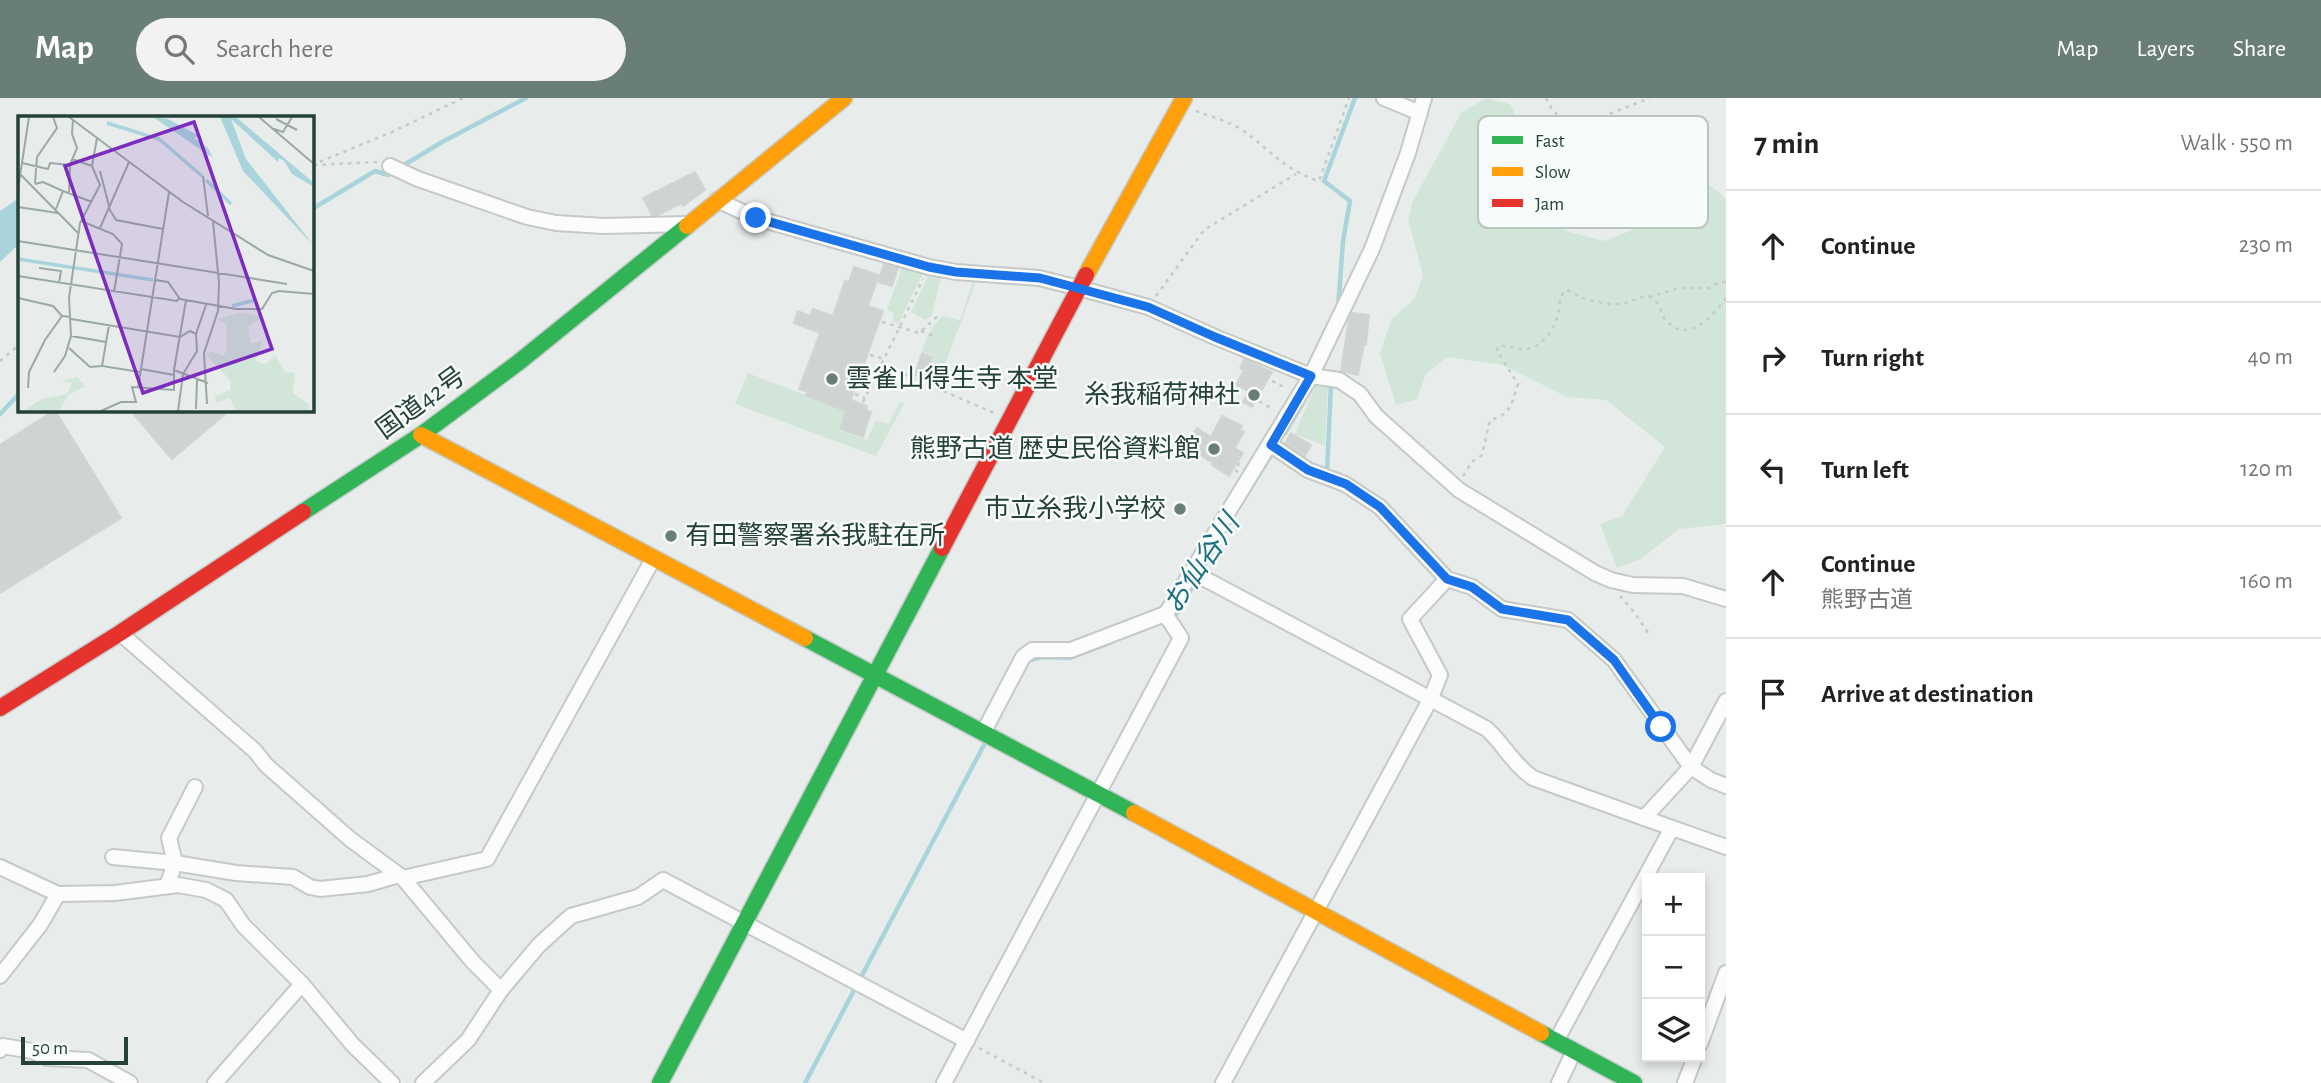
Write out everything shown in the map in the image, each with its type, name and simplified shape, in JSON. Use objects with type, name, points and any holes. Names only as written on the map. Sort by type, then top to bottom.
[{"type":"main road","name":"国道42号","points":[[0,709],[421,436],[519,362],[844,98]]},
{"type":"main road","points":[[660,1083],[1079,288],[1182,102]]},
{"type":"main road","points":[[421,436],[1098,793],[1634,1083]]},
{"type":"street","points":[[1384,98],[1420,113]]},
{"type":"street","points":[[983,733],[1023,657],[1032,650],[1070,650],[1165,614],[1311,376],[1372,249],[1401,175],[1424,98]]},
{"type":"street","points":[[390,166],[418,179],[527,217],[556,223],[604,226],[687,224]]},
{"type":"street","points":[[717,200],[756,218],[929,267],[956,272],[1040,278],[1148,307],[1311,376],[1339,380],[1360,394],[1376,416],[1459,490],[1595,573],[1633,585],[1683,586],[1726,599]]},
{"type":"street","points":[[1271,445],[1308,470],[1346,484],[1380,507],[1447,579],[1472,587],[1502,609],[1568,620],[1614,660],[1691,766],[1726,786]]},
{"type":"street","points":[[113,857],[236,873],[293,877],[310,887],[320,888],[368,884],[487,859],[653,559]]},
{"type":"street","points":[[1192,572],[1487,729],[1500,741],[1520,768],[1533,778],[1726,846]]},
{"type":"street","points":[[1223,1083],[1431,698],[1440,675],[1410,619],[1447,579]]},
{"type":"street","points":[[944,1083],[1181,638],[1165,614]]},
{"type":"street","points":[[120,633],[255,751],[266,765],[350,839],[401,876],[473,962],[501,990]]},
{"type":"street","points":[[1644,818],[1691,766],[1726,701]]},
{"type":"street","points":[[167,886],[175,863],[169,838],[195,787]]},
{"type":"street","points":[[1556,1041],[1672,828]]},
{"type":"street","points":[[0,867],[58,894],[115,893],[178,885],[206,890],[226,900],[243,925],[302,984],[352,1044],[392,1083]]},
{"type":"street","points":[[423,1083],[468,1040],[501,990],[539,945],[570,916],[638,897],[663,880],[967,1041]]},
{"type":"street","points":[[0,976],[40,925],[58,894]]},
{"type":"street","points":[[1705,1030],[1726,973]]},
{"type":"street","points":[[215,1083],[302,984]]},
{"type":"street","points":[[1,1047],[32,1051],[47,1058],[88,1060],[130,1083]]},
{"type":"street","points":[[1559,1083],[1574,1051]]},
{"type":"street","points":[[1685,1083],[1693,1062]]},
{"type":"path","points":[[313,165],[392,132],[463,98]]},
{"type":"path","points":[[1182,102],[1241,129],[1282,164],[1319,181],[1349,98]]},
{"type":"path","points":[[1546,98],[1556,116]]},
{"type":"path","points":[[1602,116],[1650,98]]},
{"type":"path","points":[[313,165],[377,162],[390,166]]},
{"type":"path","points":[[1148,307],[1204,230],[1297,173]]},
{"type":"path","points":[[855,394],[864,400],[926,272]]},
{"type":"path","points":[[1462,478],[1472,462],[1482,455],[1490,420],[1509,411],[1518,384],[1497,351],[1498,346],[1523,350],[1539,344],[1557,319],[1560,298],[1566,290],[1590,300],[1628,304],[1639,298],[1679,288],[1710,288],[1722,281],[1726,283]]},
{"type":"path","points":[[1649,297],[1657,302],[1663,317],[1681,330],[1696,328],[1716,313],[1726,298]]},
{"type":"path","points":[[882,322],[919,333],[940,314]]},
{"type":"path","points":[[920,331],[937,337]]},
{"type":"path","points":[[0,361],[18,346]]},
{"type":"path","points":[[870,355],[884,359]]},
{"type":"path","points":[[881,364],[1010,419]]},
{"type":"path","points":[[858,369],[876,375]]},
{"type":"path","points":[[1272,381],[1289,390],[1287,394]]},
{"type":"path","points":[[1259,401],[1280,413]]},
{"type":"path","points":[[1235,470],[1243,458]]},
{"type":"path","points":[[1618,593],[1651,637]]},
{"type":"path","points":[[967,1041],[1044,1083]]},
{"type":"green space","points":[[1486,98],[1510,104],[1516,116],[1478,116],[1478,228],[1561,228],[1604,241],[1638,228],[1708,228],[1708,184],[1726,200],[1726,524],[1679,529],[1641,559],[1617,568],[1600,524],[1622,516],[1665,447],[1606,400],[1567,397],[1503,365],[1447,357],[1426,374],[1417,399],[1396,405],[1380,353],[1391,320],[1415,298],[1423,275],[1408,220],[1413,201],[1461,113]]},
{"type":"green space","points":[[902,267],[923,273],[898,324],[892,321],[894,313],[887,310]]},
{"type":"green space","points":[[929,274],[941,276],[932,315],[925,320],[911,312]]},
{"type":"green space","points":[[973,281],[976,282],[944,367],[933,364],[935,356],[922,351],[928,336],[943,316],[960,320]]},
{"type":"green space","points":[[748,373],[845,411],[838,430],[867,440],[876,420],[888,424],[900,402],[904,404],[876,456],[735,404]]},
{"type":"green space","points":[[1316,384],[1328,384],[1325,446],[1295,434]]},
{"type":"water","points":[[18,199],[18,245],[0,262],[0,211]]},
{"type":"building","points":[[695,172],[705,190],[683,206],[682,203],[658,215],[652,215],[643,198]]},
{"type":"building","points":[[884,264],[898,268],[892,286],[878,282]]},
{"type":"building","points":[[854,267],[879,275],[868,306],[883,311],[864,364],[858,362],[850,385],[855,387],[851,400],[867,406],[866,410],[871,412],[863,437],[840,429],[846,411],[806,396],[808,392],[799,389],[820,333],[794,323],[798,311],[810,316],[813,309],[833,316],[845,281],[849,282]]},
{"type":"building","points":[[1352,313],[1369,315],[1366,344],[1358,375],[1341,371]]},
{"type":"building","points":[[922,353],[933,357],[929,368],[938,371],[935,382],[915,375]]},
{"type":"building","points":[[1244,359],[1272,372],[1252,407],[1243,402],[1248,391],[1236,385],[1244,370],[1240,368]]},
{"type":"building","points":[[56,411],[121,518],[0,593],[0,445]]},
{"type":"building","points":[[131,411],[229,411],[172,459]]},
{"type":"building","name":"熊野古道 歴史民俗資料館","points":[[1222,416],[1242,426],[1240,430],[1244,432],[1235,448],[1243,453],[1229,476],[1185,445],[1197,428],[1211,437]]},
{"type":"building","points":[[1291,433],[1311,445],[1305,456],[1285,443]]},
{"type":"waterway","points":[[401,167],[526,98]]},
{"type":"waterway","name":"お仙谷川","points":[[1338,309],[1343,241],[1350,201],[1324,181],[1355,98]]},
{"type":"waterway","points":[[313,208],[375,171],[388,175],[391,173]]},
{"type":"waterway","points":[[1327,472],[1331,385]]},
{"type":"waterway","points":[[0,414],[18,395]]},
{"type":"waterway","name":"お仙谷川","points":[[1285,433],[1304,401]]},
{"type":"waterway","name":"お仙谷川","points":[[1246,495],[1275,449]]},
{"type":"waterway","name":"お仙谷川","points":[[1172,618],[1179,611],[1214,548]]},
{"type":"waterway","name":"お仙谷川","points":[[1030,660],[1043,657],[1070,658],[1112,642]]},
{"type":"waterway","name":"お仙谷川","points":[[805,1083],[986,741]]},
{"type":"traffic: fast","points":[[303,512],[421,435],[519,362],[687,226]]},
{"type":"traffic: fast","points":[[660,1083],[942,548]]},
{"type":"traffic: fast","points":[[805,638],[1134,813]]},
{"type":"traffic: fast","points":[[1541,1033],[1634,1083]]},
{"type":"traffic: slow","points":[[687,226],[844,98]]},
{"type":"traffic: slow","points":[[1086,275],[1184,98]]},
{"type":"traffic: slow","points":[[421,435],[805,638]]},
{"type":"traffic: slow","points":[[1134,813],[1541,1033]]},
{"type":"traffic: jam","points":[[942,548],[1086,275]]},
{"type":"traffic: jam","points":[[0,708],[120,633],[303,512]]},
{"type":"place","name":"雲雀山得生寺 本堂","points":[[832,379]]},
{"type":"place","name":"糸我稲荷神社","points":[[1254,395]]},
{"type":"place","name":"熊野古道 歴史民俗資料館","points":[[1214,449]]},
{"type":"place","name":"市立糸我小学校","points":[[1180,509]]},
{"type":"place","name":"有田警察署糸我駐在所","points":[[671,536]]},
{"type":"route","points":[[756,218],[929,267],[956,272],[1040,278],[1148,307],[1311,376],[1271,445],[1308,470],[1346,484],[1380,507],[1447,579],[1472,587],[1502,609],[1568,620],[1614,660],[1661,727]]}]
